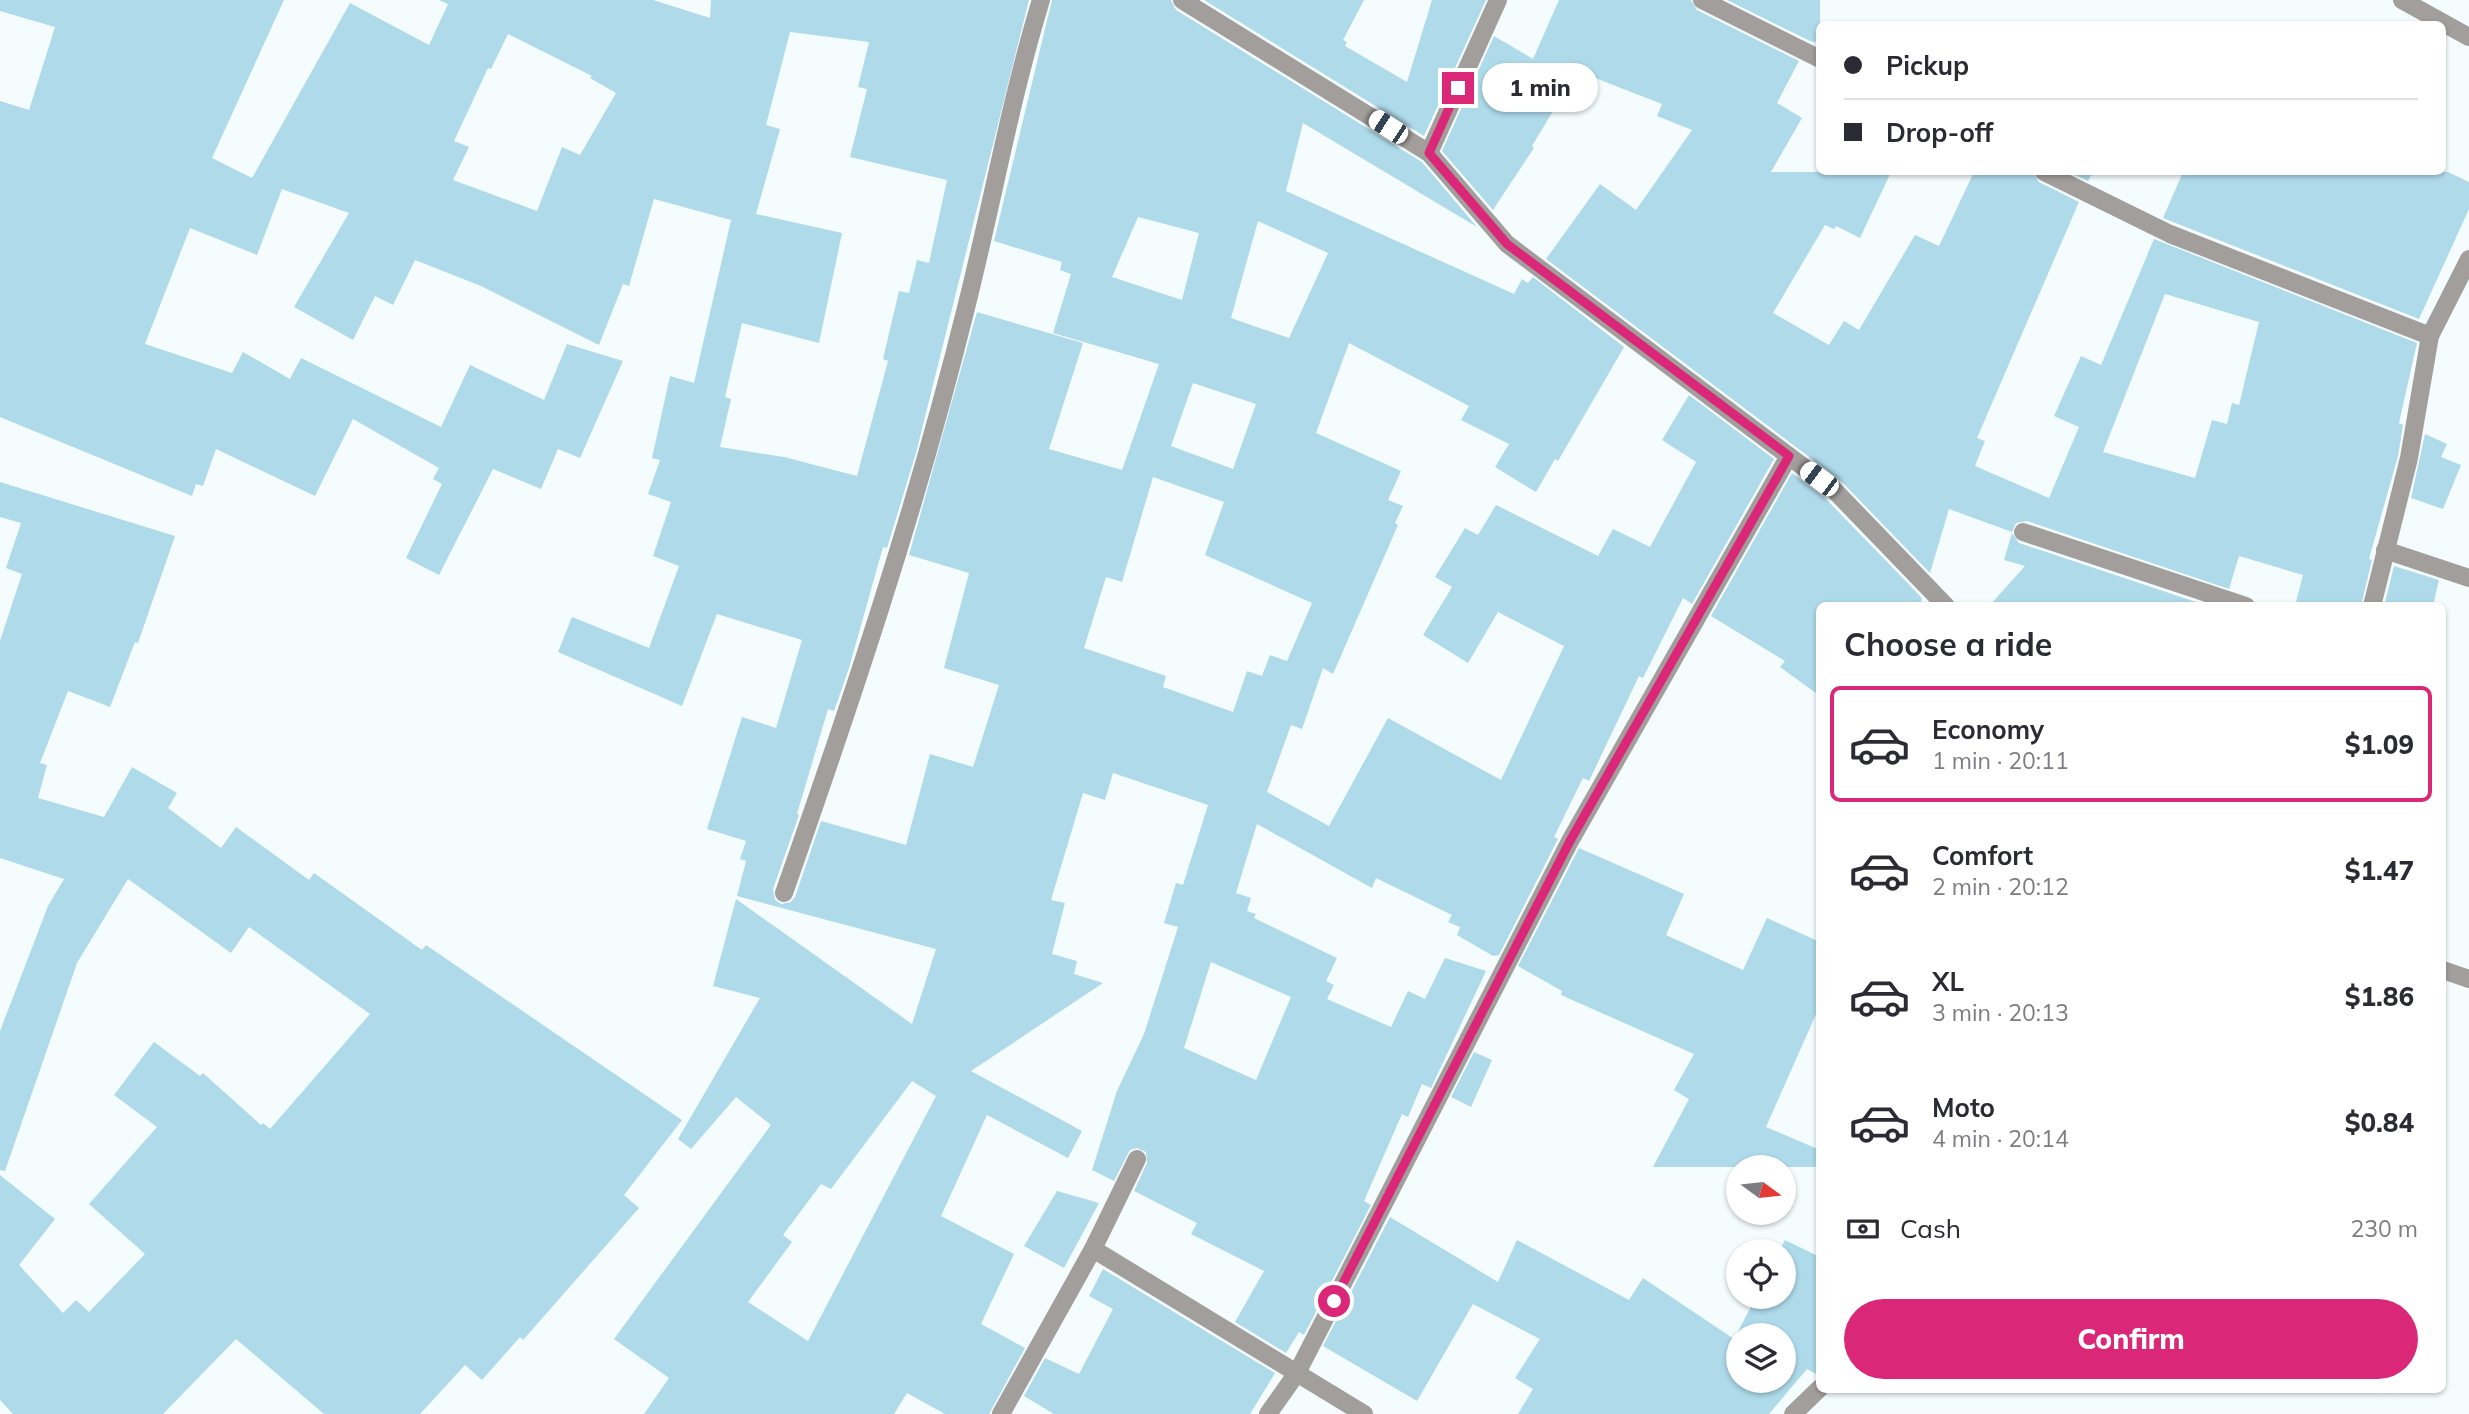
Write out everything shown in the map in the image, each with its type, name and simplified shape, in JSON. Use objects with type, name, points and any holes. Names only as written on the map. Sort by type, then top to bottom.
[{"type":"street","points":[[784,893],[874,634],[966,309],[1021,66],[1041,0]]},
{"type":"street","points":[[1182,0],[1429,153],[1507,244],[1834,490],[1942,602]]},
{"type":"street","points":[[1429,153],[1498,0]]},
{"type":"street","points":[[1702,0],[1816,57]]},
{"type":"street","points":[[2402,0],[2440,21]]},
{"type":"street","points":[[2446,24],[2469,37]]},
{"type":"street","points":[[2051,175],[2170,234],[2430,336]]},
{"type":"street","points":[[2373,602],[2409,458],[2430,336],[2469,259]]},
{"type":"street","points":[[1268,1414],[1297,1373],[1570,841],[1789,456]]},
{"type":"street","points":[[2023,532],[2234,602]]},
{"type":"street","points":[[2385,550],[2469,579]]},
{"type":"street","points":[[2446,971],[2469,979]]},
{"type":"street","points":[[1001,1414],[1093,1248],[1136,1159]]},
{"type":"street","points":[[1093,1248],[1364,1414]]},
{"type":"street","points":[[1793,1414],[1816,1392]]},
{"type":"building","points":[[0,0],[284,0],[212,158],[252,178],[350,3],[429,45],[448,4],[439,0],[653,0],[710,18],[711,0],[1029,0],[916,453],[887,548],[883,547],[849,668],[834,711],[828,709],[797,814],[799,815],[773,889],[775,900],[781,904],[791,902],[795,897],[821,821],[906,845],[930,754],[973,767],[999,685],[944,668],[969,573],[909,555],[977,312],[1083,343],[1049,449],[1122,470],[1159,364],[1053,333],[1071,274],[1060,270],[1062,262],[994,241],[1052,0],[1171,0],[1176,10],[1422,162],[1477,227],[1303,123],[1286,191],[1514,294],[1522,279],[1528,283],[1533,277],[1624,347],[1558,461],[1555,459],[1536,492],[1495,467],[1509,444],[1461,420],[1469,406],[1349,343],[1316,433],[1401,471],[1388,500],[1403,506],[1395,523],[1398,525],[1333,674],[1323,668],[1302,729],[1291,725],[1267,792],[1329,826],[1388,718],[1501,780],[1564,646],[1498,612],[1468,663],[1423,635],[1452,587],[1435,577],[1465,528],[1478,535],[1496,505],[1598,556],[1613,529],[1650,547],[1696,462],[1662,440],[1689,395],[1774,459],[1692,604],[1683,598],[1643,678],[1639,676],[1589,781],[1583,778],[1554,837],[1558,839],[1499,955],[1493,956],[1457,935],[1460,927],[1448,922],[1452,915],[1376,878],[1372,888],[1257,824],[1236,893],[1251,898],[1247,911],[1256,914],[1254,918],[1337,958],[1326,981],[1334,985],[1327,999],[1391,1027],[1408,991],[1425,999],[1445,958],[1486,971],[1431,1088],[1422,1084],[1408,1117],[1402,1114],[1364,1201],[1371,1205],[1304,1335],[1299,1332],[1286,1353],[1235,1322],[1264,1271],[1191,1234],[1197,1223],[1134,1191],[1147,1163],[1146,1152],[1137,1148],[1130,1150],[1114,1181],[1092,1170],[1117,1091],[1144,1034],[1178,927],[1164,923],[1176,883],[1183,885],[1208,805],[1113,773],[1105,800],[1083,793],[1051,900],[1065,903],[1052,954],[1077,961],[1074,974],[1103,983],[971,1071],[1082,1131],[1068,1158],[987,1115],[941,1216],[1014,1254],[981,1324],[1025,1348],[989,1414],[945,1414],[907,1393],[894,1414],[644,1414],[669,1378],[614,1339],[771,1125],[736,1097],[691,1149],[678,1139],[760,998],[713,986],[736,899],[912,1024],[936,949],[737,896],[746,861],[740,859],[746,841],[707,829],[742,717],[776,728],[802,640],[717,614],[682,706],[558,652],[572,617],[649,648],[679,566],[653,556],[671,502],[648,494],[660,460],[652,458],[670,376],[694,383],[731,220],[654,199],[629,286],[623,284],[599,345],[481,286],[415,260],[393,305],[375,296],[353,340],[294,307],[349,213],[282,189],[257,255],[190,228],[145,344],[232,373],[243,352],[290,379],[301,358],[441,427],[470,365],[544,400],[567,344],[623,361],[580,458],[558,449],[541,489],[493,469],[439,575],[406,558],[442,484],[433,479],[439,468],[353,419],[315,496],[216,449],[203,486],[196,484],[192,496],[0,417],[0,101],[29,110],[55,27],[0,11]],"holes":[[[790,32],[869,42],[858,87],[867,89],[850,157],[947,180],[929,263],[917,260],[909,293],[899,291],[883,359],[888,361],[857,476],[784,457],[720,447],[731,399],[725,397],[742,323],[819,343],[842,233],[756,214],[780,129],[766,125]],[[508,34],[592,76],[590,78],[616,93],[580,155],[562,147],[537,211],[453,180],[469,147],[454,141],[488,68],[491,69]],[[1138,217],[1199,233],[1182,300],[1112,277]],[[1258,221],[1328,253],[1289,338],[1231,318]],[[1193,383],[1256,404],[1233,469],[1171,446]],[[1153,477],[1224,502],[1205,555],[1312,603],[1287,661],[1270,655],[1262,676],[1247,671],[1233,712],[1163,687],[1166,676],[1084,648],[1106,577],[1122,582]],[[1211,962],[1291,997],[1256,1080],[1184,1048]],[[912,1081],[936,1096],[808,1341],[748,1302],[792,1242],[783,1235],[821,1184],[831,1189]]]},
{"type":"building","points":[[1204,0],[1364,0],[1343,40],[1347,42],[1345,46],[1407,82],[1432,0],[1486,0],[1424,136]]},
{"type":"building","points":[[1559,0],[1691,0],[1697,10],[1799,61],[1777,103],[1802,118],[1771,172],[1890,175],[1860,238],[1836,226],[1834,229],[1825,225],[1773,313],[1829,345],[1844,321],[1859,330],[1915,235],[1939,246],[1973,175],[2035,175],[2039,182],[2079,202],[1977,438],[1985,441],[1975,466],[2049,498],[2079,427],[2054,416],[2081,356],[2101,365],[2154,239],[2417,343],[2399,423],[2403,425],[2398,456],[2369,559],[2372,560],[2362,602],[2296,602],[2303,575],[2239,556],[2229,589],[2027,521],[2016,523],[2012,532],[1949,509],[1930,573],[1841,481],[1546,259],[1600,184],[1636,210],[1692,130],[1657,116],[1662,104],[1577,71],[1532,146],[1534,148],[1493,210],[1442,151],[1494,36],[1533,59]],"holes":[[[2165,294],[2259,322],[2239,405],[2232,403],[2227,424],[2212,420],[2195,478],[2103,452]]]},
{"type":"building","points":[[1727,0],[1820,0],[1816,42]]},
{"type":"building","points":[[2448,172],[2469,182],[2469,209],[2419,319],[2163,218],[2182,175],[2446,175]]},
{"type":"building","points":[[2075,175],[2091,175],[2088,181]]},
{"type":"building","points":[[2425,434],[2447,444],[2441,457],[2461,465],[2443,509],[2411,498]]},
{"type":"building","points":[[1792,473],[1826,499],[1922,598],[1921,602],[1816,602],[1816,693],[1780,667],[1785,661],[1711,616]]},
{"type":"building","points":[[0,482],[175,536],[138,643],[135,642],[110,707],[68,691],[40,763],[47,765],[38,798],[104,817],[132,767],[177,793],[168,808],[221,848],[236,827],[309,880],[314,873],[422,950],[426,945],[682,1120],[624,1195],[639,1208],[523,1340],[520,1337],[482,1380],[465,1365],[420,1414],[324,1414],[236,1339],[163,1414],[13,1414],[0,1400],[0,1175],[55,1219],[19,1265],[63,1313],[76,1300],[89,1312],[145,1254],[89,1204],[157,1127],[114,1095],[154,1042],[200,1076],[203,1073],[261,1125],[263,1123],[270,1129],[370,1014],[249,927],[231,953],[128,879],[77,963],[5,1171],[0,1170],[0,1031],[48,906],[64,879],[0,858],[0,641],[22,574],[6,568],[21,523],[0,517]]},
{"type":"building","points":[[2012,533],[2019,543],[2196,602],[1993,602],[2025,566],[2004,560]]},
{"type":"building","points":[[2394,566],[2439,580],[2434,602],[2385,602]]},
{"type":"building","points":[[1579,848],[1684,894],[1666,935],[1743,970],[1767,918],[1816,940],[1816,1014],[1766,1127],[1816,1148],[1816,1167],[1796,1167],[1796,1155],[1726,1155],[1726,1167],[1653,1167],[1689,1099],[1674,1090],[1694,1054],[1561,995],[1562,991],[1518,966]]},
{"type":"building","points":[[1474,1052],[1492,1060],[1471,1107],[1451,1097]]},
{"type":"building","points":[[1057,1191],[1099,1203],[1064,1268],[1024,1246]]},
{"type":"building","points":[[1390,1217],[1498,1282],[1517,1240],[1629,1300],[1643,1278],[1726,1334],[1726,1393],[1787,1393],[1769,1414],[1518,1414],[1533,1389],[1515,1378],[1540,1339],[1473,1304],[1417,1401],[1323,1346]]},
{"type":"building","points":[[1796,1245],[1816,1255],[1816,1374],[1807,1369],[1796,1382],[1796,1323],[1742,1323],[1750,1309],[1796,1309]]},
{"type":"building","points":[[1103,1269],[1275,1373],[1250,1414],[1054,1414],[1024,1396],[1045,1358],[1079,1374],[1113,1309],[1089,1296]]},
{"type":"route","points":[[1334,1301],[1570,841],[1789,456],[1507,244],[1429,153],[1458,88]]}]
